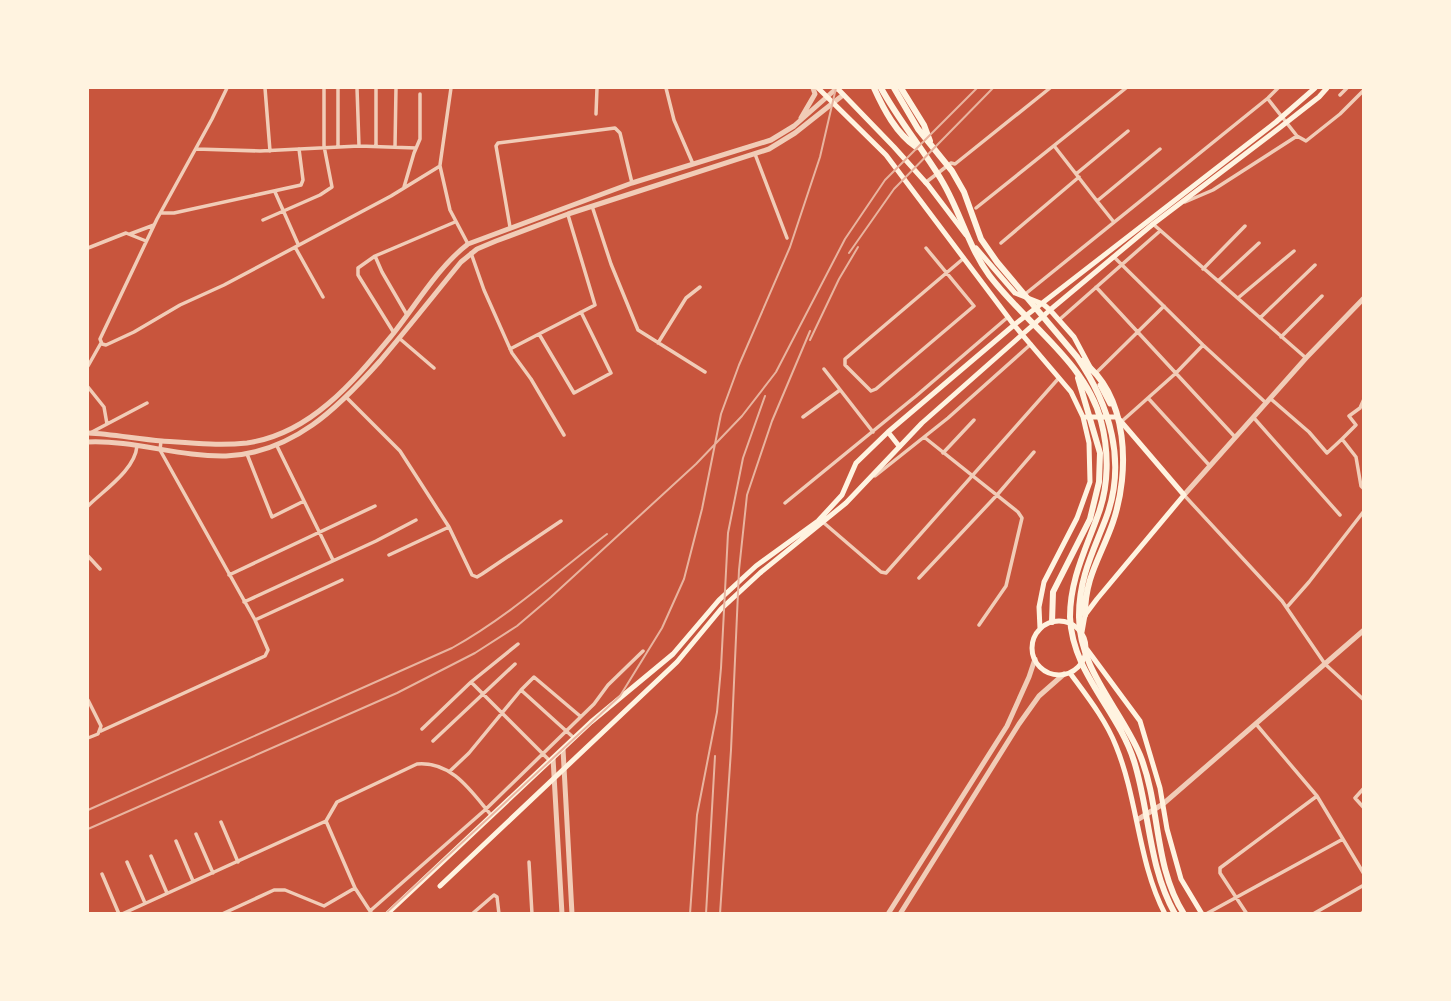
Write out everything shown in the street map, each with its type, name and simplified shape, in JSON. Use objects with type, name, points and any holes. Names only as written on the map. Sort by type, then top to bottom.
[{"type":"main road","points":[[815,88],[886,155],[1021,335],[1071,392],[1083,417],[1089,443],[1090,482],[1077,518],[1044,582],[1039,607],[1040,629],[1032,645],[1035,659],[1042,669],[1050,674],[1067,673],[1082,663],[1086,648]]},
{"type":"main road","points":[[837,88],[894,146],[982,257],[1015,293],[1043,303],[1074,337],[1119,420],[1184,495],[1085,615]]},
{"type":"main road","points":[[874,88],[898,130],[906,140],[921,150]]},
{"type":"main road","points":[[881,88],[894,112],[943,181],[968,240],[990,276],[1076,369],[1101,419],[1107,457],[1105,489],[1099,514],[1075,576],[1070,618],[1075,648],[1090,682],[1133,759],[1155,864],[1163,892],[1175,914]]},
{"type":"main road","points":[[894,88],[918,129],[952,170],[964,192],[981,239],[997,262],[1077,357],[1108,416],[1115,455],[1113,488],[1107,516],[1082,578],[1079,617],[1083,645],[1097,680],[1140,757],[1162,863],[1170,891],[1184,914]]},
{"type":"main road","points":[[901,88],[924,124],[933,147]]},
{"type":"main road","points":[[440,886],[677,662],[721,609],[760,573],[846,503],[922,423],[1153,224],[1285,120],[1315,88]]},
{"type":"main road","points":[[388,913],[551,759],[673,654],[719,600],[755,566],[818,520],[842,495],[856,463],[888,432],[1014,325],[1327,88]]},
{"type":"main road","points":[[1077,357],[1091,367],[1115,413],[1122,441],[1123,471],[1113,522],[1090,574],[1082,634],[1086,648],[1140,721],[1181,879],[1204,914]]},
{"type":"main road","points":[[1052,622],[1053,592],[1090,519],[1099,482],[1100,453],[1076,369]]},
{"type":"main road","points":[[1083,417],[1119,420]]},
{"type":"main road","points":[[888,432],[899,446]]},
{"type":"main road","points":[[842,495],[846,503]]},
{"type":"main road","points":[[1040,629],[1052,622],[1065,621],[1073,624],[1082,634]]},
{"type":"main road","points":[[1067,673],[1116,745],[1152,885],[1165,914]]},
{"type":"street","points":[[88,366],[160,213],[227,88]]},
{"type":"street","points":[[265,88],[270,151]]},
{"type":"street","points":[[263,220],[332,188],[324,146],[324,88]]},
{"type":"street","points":[[338,88],[338,146]]},
{"type":"street","points":[[357,88],[359,146]]},
{"type":"street","points":[[376,88],[376,146]]},
{"type":"street","points":[[395,147],[396,88]]},
{"type":"street","points":[[451,88],[440,166],[455,222],[468,244]]},
{"type":"street","points":[[596,114],[597,88]]},
{"type":"street","points":[[666,88],[674,120],[693,165]]},
{"type":"street","points":[[800,120],[815,94],[815,88]]},
{"type":"street","points":[[88,442],[213,455],[247,453],[277,445],[308,429],[347,398],[461,261],[471,253],[632,183],[771,140],[800,120],[837,88]]},
{"type":"street","points":[[924,181],[951,163],[956,164],[1050,88]]},
{"type":"street","points":[[976,208],[1126,88]]},
{"type":"street","points":[[1022,296],[1278,88]]},
{"type":"street","points":[[1340,95],[1347,88]]},
{"type":"street","points":[[1268,98],[1297,136],[1304,140],[1309,139],[1346,108],[1363,90]]},
{"type":"street","points":[[404,189],[420,139],[420,94]]},
{"type":"street","points":[[89,433],[161,441],[231,444],[260,440],[287,431],[321,411],[342,393],[394,333],[453,257],[468,244],[510,227],[593,206],[755,154],[780,143],[843,95]]},
{"type":"street","points":[[510,227],[496,146],[498,143],[615,128],[620,133],[632,183]]},
{"type":"street","points":[[1001,243],[1128,131]]},
{"type":"street","points":[[1183,202],[1213,190],[1297,136]]},
{"type":"street","points":[[195,149],[270,151],[324,146],[416,148]]},
{"type":"street","points":[[1055,147],[1114,222]]},
{"type":"street","points":[[160,213],[174,213],[298,187],[303,183],[299,149]]},
{"type":"street","points":[[1097,201],[1160,149]]},
{"type":"street","points":[[755,154],[787,239]]},
{"type":"street","points":[[101,342],[106,345],[134,332],[180,305],[224,285],[404,189],[440,166]]},
{"type":"street","points":[[275,191],[296,245],[323,297]]},
{"type":"street","points":[[593,206],[611,264],[638,330],[705,372]]},
{"type":"street","points":[[510,349],[595,305],[567,211]]},
{"type":"street","points":[[394,333],[357,272],[360,265],[455,222]]},
{"type":"street","points":[[1153,224],[1306,358]]},
{"type":"street","points":[[88,248],[154,225]]},
{"type":"street","points":[[1203,269],[1245,226]]},
{"type":"street","points":[[1059,320],[1160,231]]},
{"type":"street","points":[[130,233],[146,241]]},
{"type":"street","points":[[1218,281],[1259,243]]},
{"type":"street","points":[[926,248],[946,274],[974,306],[871,391],[845,365],[845,359],[946,274],[964,258]]},
{"type":"street","points":[[1238,298],[1294,251]]},
{"type":"street","points":[[471,253],[510,349],[564,435]]},
{"type":"street","points":[[375,256],[407,315]]},
{"type":"street","points":[[1114,257],[1203,345],[1309,432],[1327,453],[1356,425],[1349,416],[1360,408],[1363,399]]},
{"type":"street","points":[[1260,318],[1315,265]]},
{"type":"street","points":[[658,343],[686,298],[700,287]]},
{"type":"street","points":[[1096,287],[1236,438]]},
{"type":"street","points":[[1281,337],[1322,296]]},
{"type":"street","points":[[1363,299],[1306,358],[1184,495],[1287,607],[1325,664],[1363,700]]},
{"type":"street","points":[[1094,374],[1164,306]]},
{"type":"street","points":[[539,334],[574,393],[611,373],[582,312]]},
{"type":"street","points":[[785,503],[1008,317]]},
{"type":"street","points":[[399,338],[434,368]]},
{"type":"street","points":[[860,488],[924,437],[1031,344]]},
{"type":"street","points":[[1119,420],[1176,373],[1203,345]]},
{"type":"street","points":[[824,369],[873,432]]},
{"type":"street","points":[[824,523],[881,572],[886,573],[1059,378]]},
{"type":"street","points":[[88,387],[104,407],[107,425]]},
{"type":"street","points":[[803,417],[839,390]]},
{"type":"street","points":[[347,398],[395,444],[449,527],[468,570],[477,577],[561,521]]},
{"type":"street","points":[[1148,398],[1210,466]]},
{"type":"street","points":[[89,433],[147,403]]},
{"type":"street","points":[[1254,418],[1340,514]]},
{"type":"street","points":[[943,453],[974,420]]},
{"type":"street","points":[[924,437],[1018,512],[1022,522],[1006,586],[979,625]]},
{"type":"street","points":[[1342,439],[1356,457],[1363,489]]},
{"type":"street","points":[[88,738],[265,656],[268,647],[160,450],[161,441]]},
{"type":"street","points":[[277,445],[333,560]]},
{"type":"street","points":[[88,506],[129,466],[137,446]]},
{"type":"street","points":[[919,578],[998,495],[1034,452]]},
{"type":"street","points":[[247,453],[272,517],[304,501]]},
{"type":"street","points":[[229,575],[375,506]]},
{"type":"street","points":[[1287,607],[1363,511]]},
{"type":"street","points":[[244,602],[416,520]]},
{"type":"street","points":[[389,555],[449,527]]},
{"type":"street","points":[[88,556],[100,569]]},
{"type":"street","points":[[255,620],[342,580]]},
{"type":"street","points":[[1137,820],[1163,804],[1363,630]]},
{"type":"street","points":[[422,729],[471,682],[518,644]]},
{"type":"street","points":[[326,821],[355,888],[371,912],[486,809],[643,651]]},
{"type":"street","points":[[888,914],[1007,726],[1030,677],[1035,659]]},
{"type":"street","points":[[433,741],[515,664]]},
{"type":"street","points":[[900,914],[1031,706],[1067,673]]},
{"type":"street","points":[[450,771],[469,753],[534,677],[580,716]]},
{"type":"street","points":[[471,682],[551,759],[562,914]]},
{"type":"street","points":[[522,690],[575,738]]},
{"type":"street","points":[[88,700],[101,731]]},
{"type":"street","points":[[1256,724],[1317,796],[1363,874]]},
{"type":"street","points":[[563,749],[572,914]]},
{"type":"street","points":[[102,874],[121,914],[326,821],[337,802],[417,764],[450,771],[492,815]]},
{"type":"street","points":[[1363,788],[1355,798],[1363,808]]},
{"type":"street","points":[[1247,914],[1220,873],[1220,868],[1317,796]]},
{"type":"street","points":[[220,822],[238,862]]},
{"type":"street","points":[[196,834],[213,873]]},
{"type":"street","points":[[1204,914],[1343,839]]},
{"type":"street","points":[[176,841],[193,881]]},
{"type":"street","points":[[150,856],[167,893]]},
{"type":"street","points":[[127,862],[145,903]]},
{"type":"street","points":[[529,862],[531,914]]},
{"type":"street","points":[[1313,914],[1363,885]]},
{"type":"street","points":[[222,914],[274,890],[285,890],[324,906],[355,888]]},
{"type":"street","points":[[472,914],[494,895],[497,897],[499,914]]},
{"type":"railway","points":[[385,914],[620,696],[662,628],[684,579],[702,509],[721,414],[790,247],[820,157],[836,88]]},
{"type":"railway","points":[[88,829],[397,693],[475,653],[517,626],[696,464],[742,416],[776,372],[845,239],[885,180],[977,88]]},
{"type":"railway","points":[[849,253],[894,189],[993,88]]},
{"type":"railway","points":[[810,340],[839,279],[858,247]]},
{"type":"railway","points":[[720,914],[739,570],[747,495],[772,421],[810,331]]},
{"type":"railway","points":[[690,914],[697,815],[717,712],[728,533],[743,458],[765,396]]},
{"type":"railway","points":[[88,810],[452,648],[512,609],[607,534]]},
{"type":"railway","points":[[706,914],[715,756]]}]
